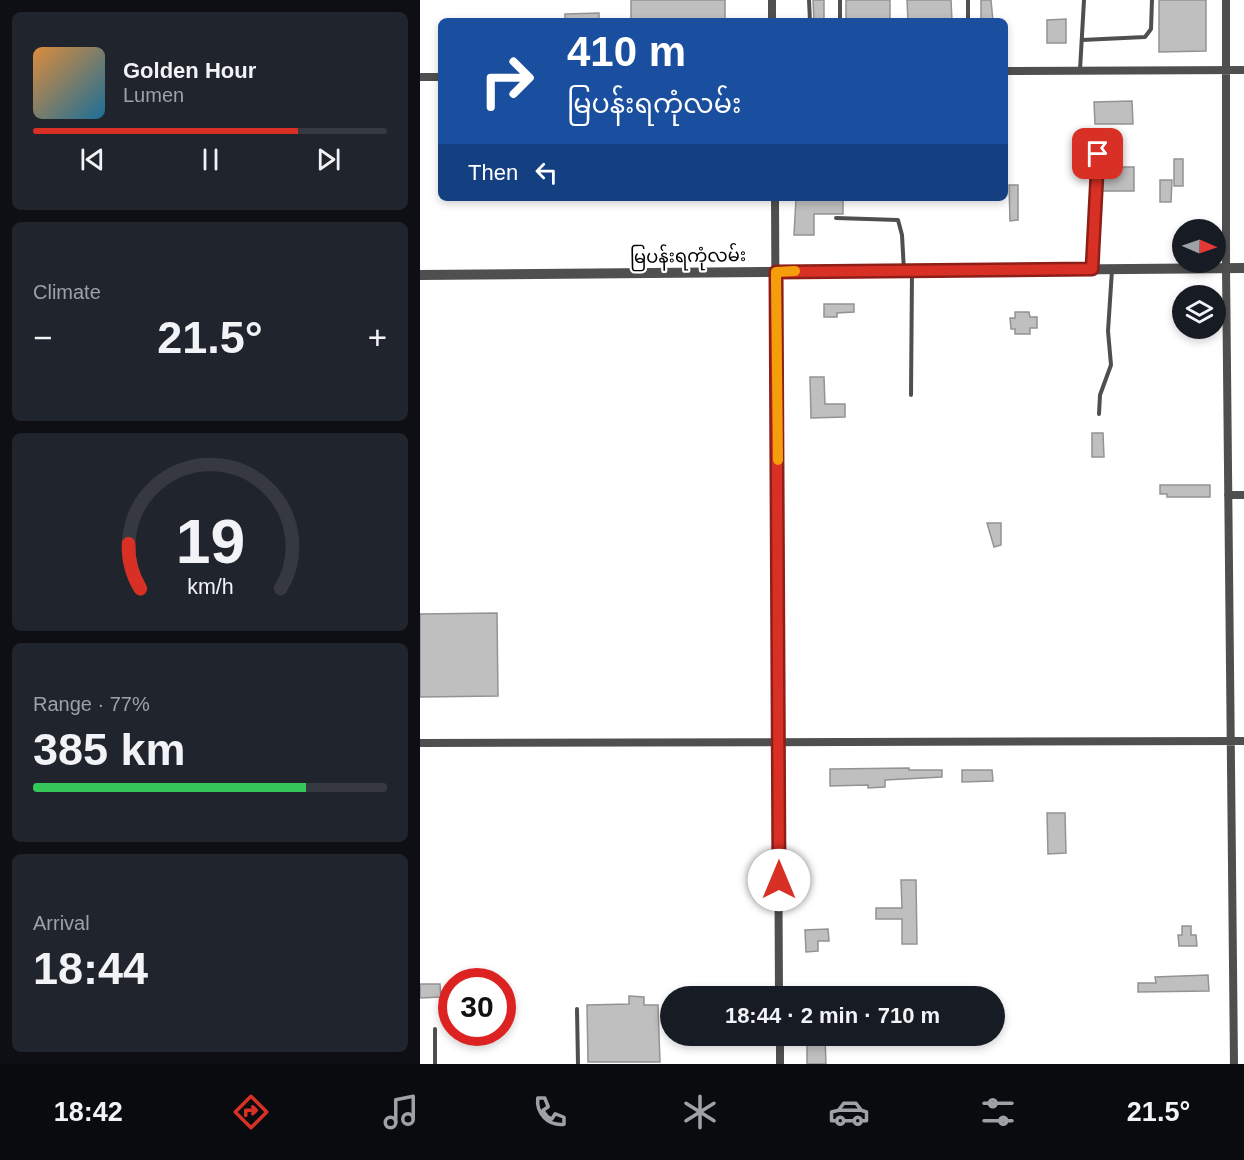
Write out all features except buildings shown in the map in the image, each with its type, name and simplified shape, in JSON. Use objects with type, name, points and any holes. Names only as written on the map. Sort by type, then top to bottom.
[{"type":"street","points":[[772,0],[772,18]]},
{"type":"street","points":[[1226,0],[1226,219]]},
{"type":"street","points":[[1008,70],[1244,70]]},
{"type":"street","points":[[420,77],[438,77]]},
{"type":"street","points":[[1092,269],[1098,154]]},
{"type":"street","points":[[775,201],[779,986]]},
{"type":"street","name":"မြပန်းရကုံလမ်း","points":[[420,275],[1172,268]]},
{"type":"street","points":[[1226,268],[1234,1064]]},
{"type":"street","name":"မြပန်းရကုံလမ်း","points":[[1226,268],[1244,268]]},
{"type":"street","points":[[1228,495],[1244,495]]},
{"type":"street","points":[[420,742],[1244,741]]},
{"type":"street","points":[[780,1046],[780,1064]]},
{"type":"lane","points":[[808,0],[810,18]]},
{"type":"lane","points":[[840,0],[840,18]]},
{"type":"lane","points":[[968,0],[968,18]]},
{"type":"lane","points":[[1080,70],[1084,0]]},
{"type":"lane","points":[[1082,40],[1145,37],[1151,29],[1152,0]]},
{"type":"lane","points":[[836,218],[898,220],[908,270],[911,395]]},
{"type":"lane","points":[[1099,414],[1100,396],[1111,365],[1108,331],[1112,269]]},
{"type":"lane","points":[[577,1009],[578,1064]]},
{"type":"lane","points":[[435,1029],[435,1064]]},
{"type":"slow traffic","points":[[778,460],[776,272],[795,271]]},
{"type":"route","points":[[779,880],[776,272],[1092,269],[1098,154]]}]
